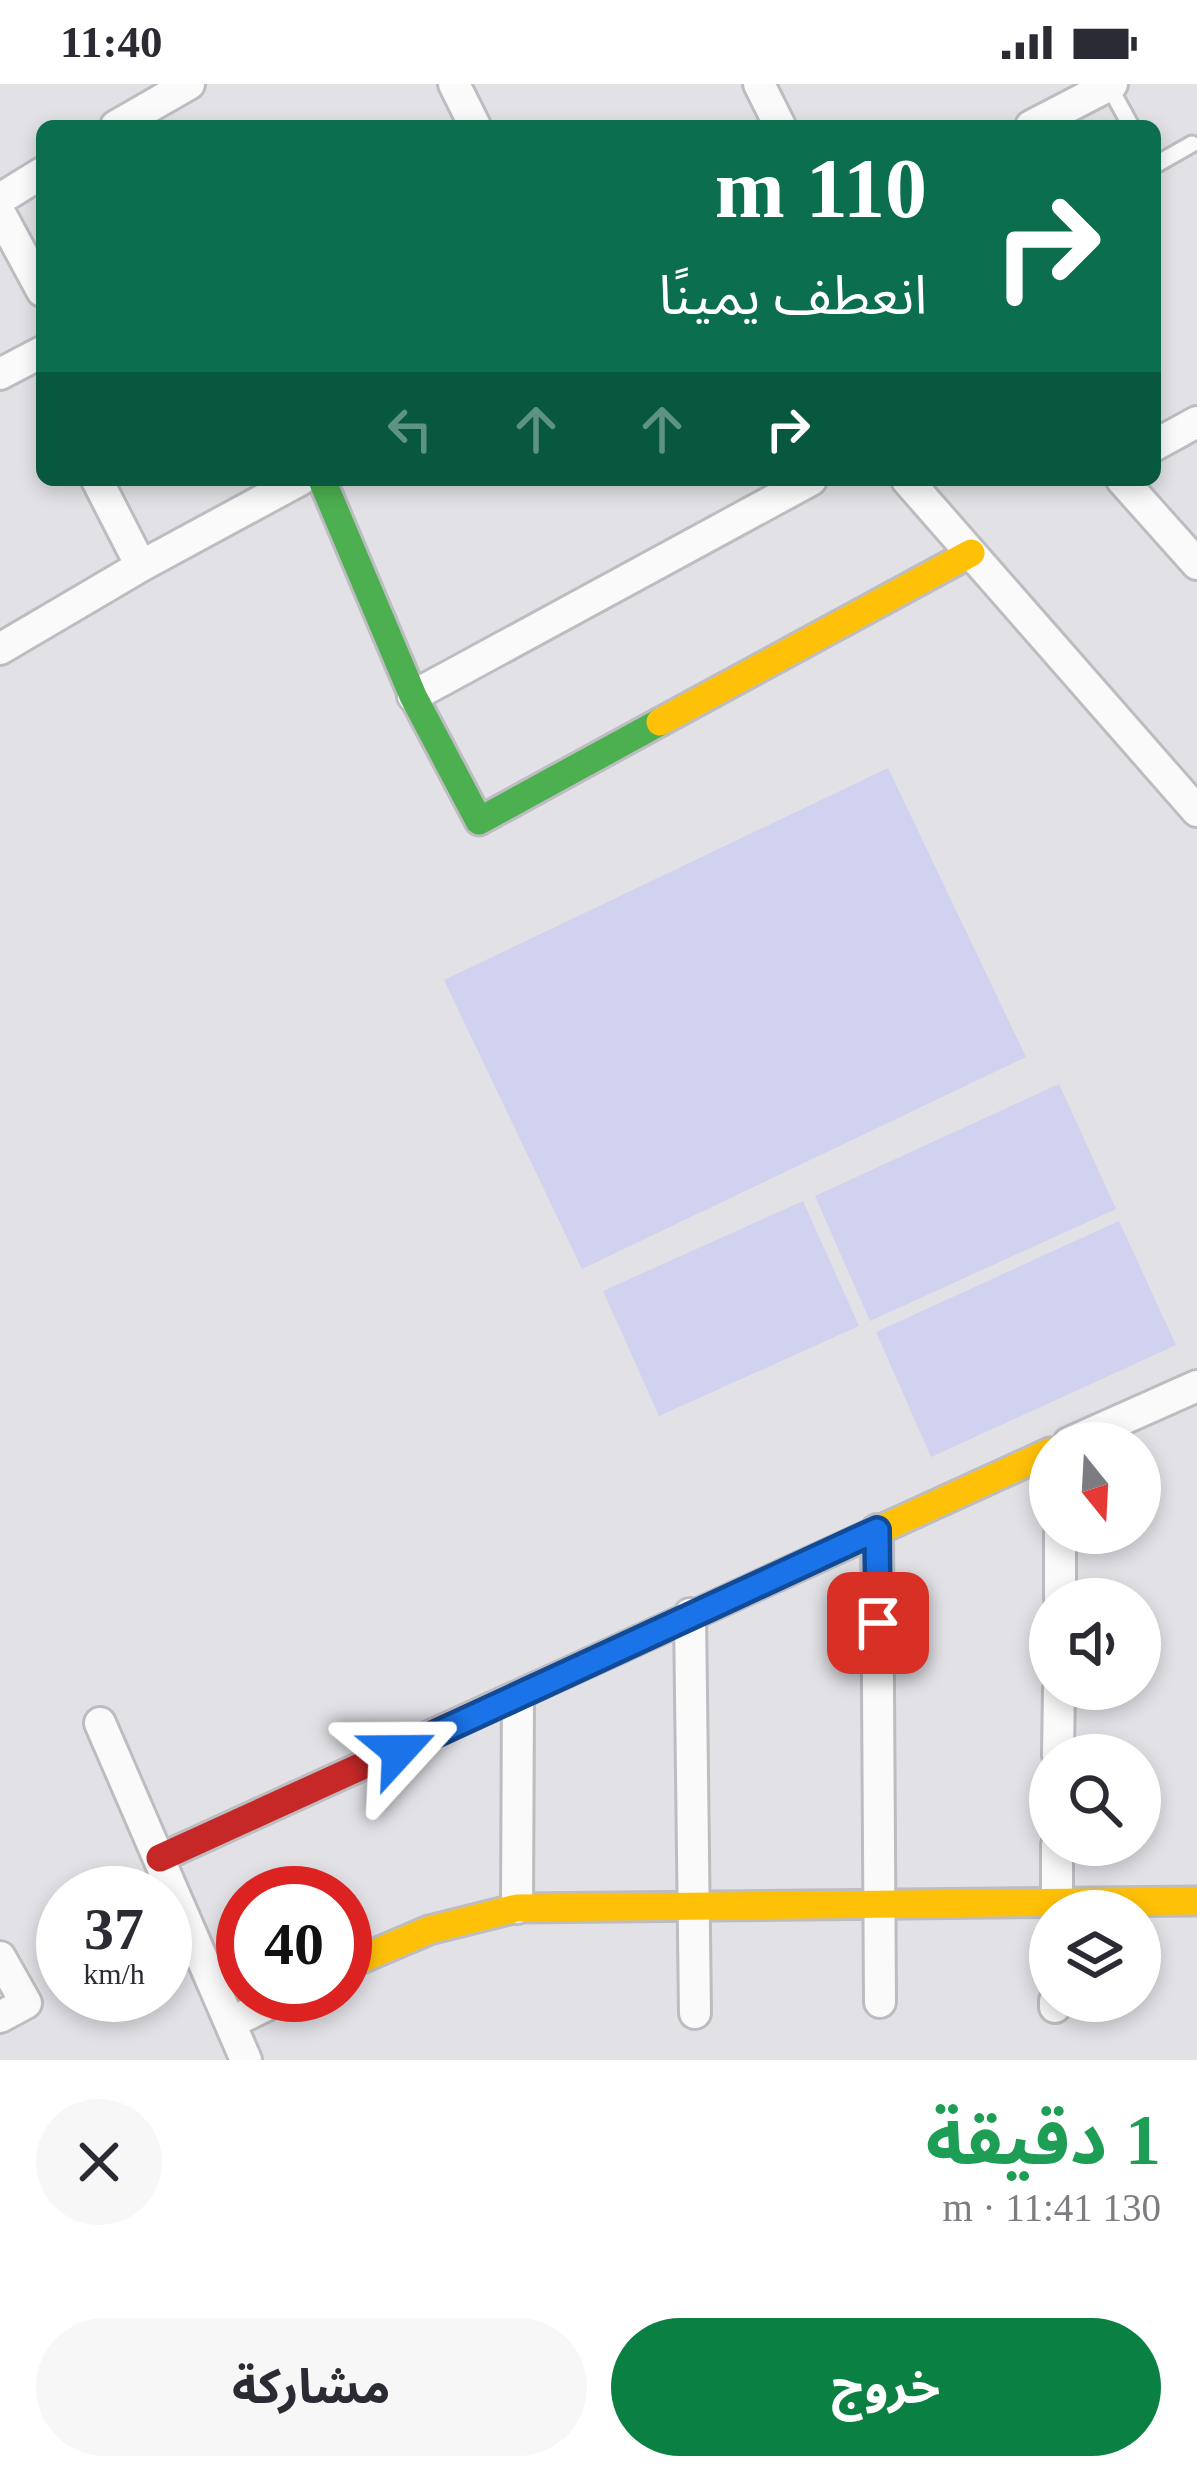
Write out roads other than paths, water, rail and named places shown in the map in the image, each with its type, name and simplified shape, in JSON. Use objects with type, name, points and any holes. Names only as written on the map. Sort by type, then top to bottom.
[{"type":"street","points":[[127,120],[189,84]]},
{"type":"street","points":[[454,84],[472,120]]},
{"type":"street","points":[[759,84],[777,120]]},
{"type":"street","points":[[1043,120],[1110,85]]},
{"type":"street","points":[[0,199],[36,177]]},
{"type":"street","points":[[0,213],[36,279]]},
{"type":"street","points":[[0,374],[36,363]]},
{"type":"street","points":[[1161,442],[1197,422]]},
{"type":"street","points":[[100,486],[141,566]]},
{"type":"street","points":[[0,649],[289,486]]},
{"type":"street","points":[[325,486],[413,696],[479,821],[971,553]]},
{"type":"street","points":[[413,696],[800,486]]},
{"type":"street","points":[[912,486],[1197,811]]},
{"type":"street","points":[[1127,486],[1197,564]]},
{"type":"street","points":[[1116,1422],[1197,1386]]},
{"type":"street","points":[[160,1858],[1029,1461]]},
{"type":"street","points":[[877,1530],[880,2002]]},
{"type":"street","points":[[691,1614],[694,2013]]},
{"type":"street","points":[[517,1908],[518,1697]]},
{"type":"street","points":[[100,1723],[247,2060]]},
{"type":"street","points":[[1161,1902],[1197,1901]]},
{"type":"street","points":[[372,1952],[429,1930],[517,1908],[879,1902],[1029,1905]]},
{"type":"street","points":[[0,1957],[26,2003],[0,2017]]},
{"type":"street","points":[[230,2024],[234,2022]]},
{"type":"lane","points":[[1110,85],[1128,120]]},
{"type":"lane","points":[[1161,162],[1192,144]]}]
